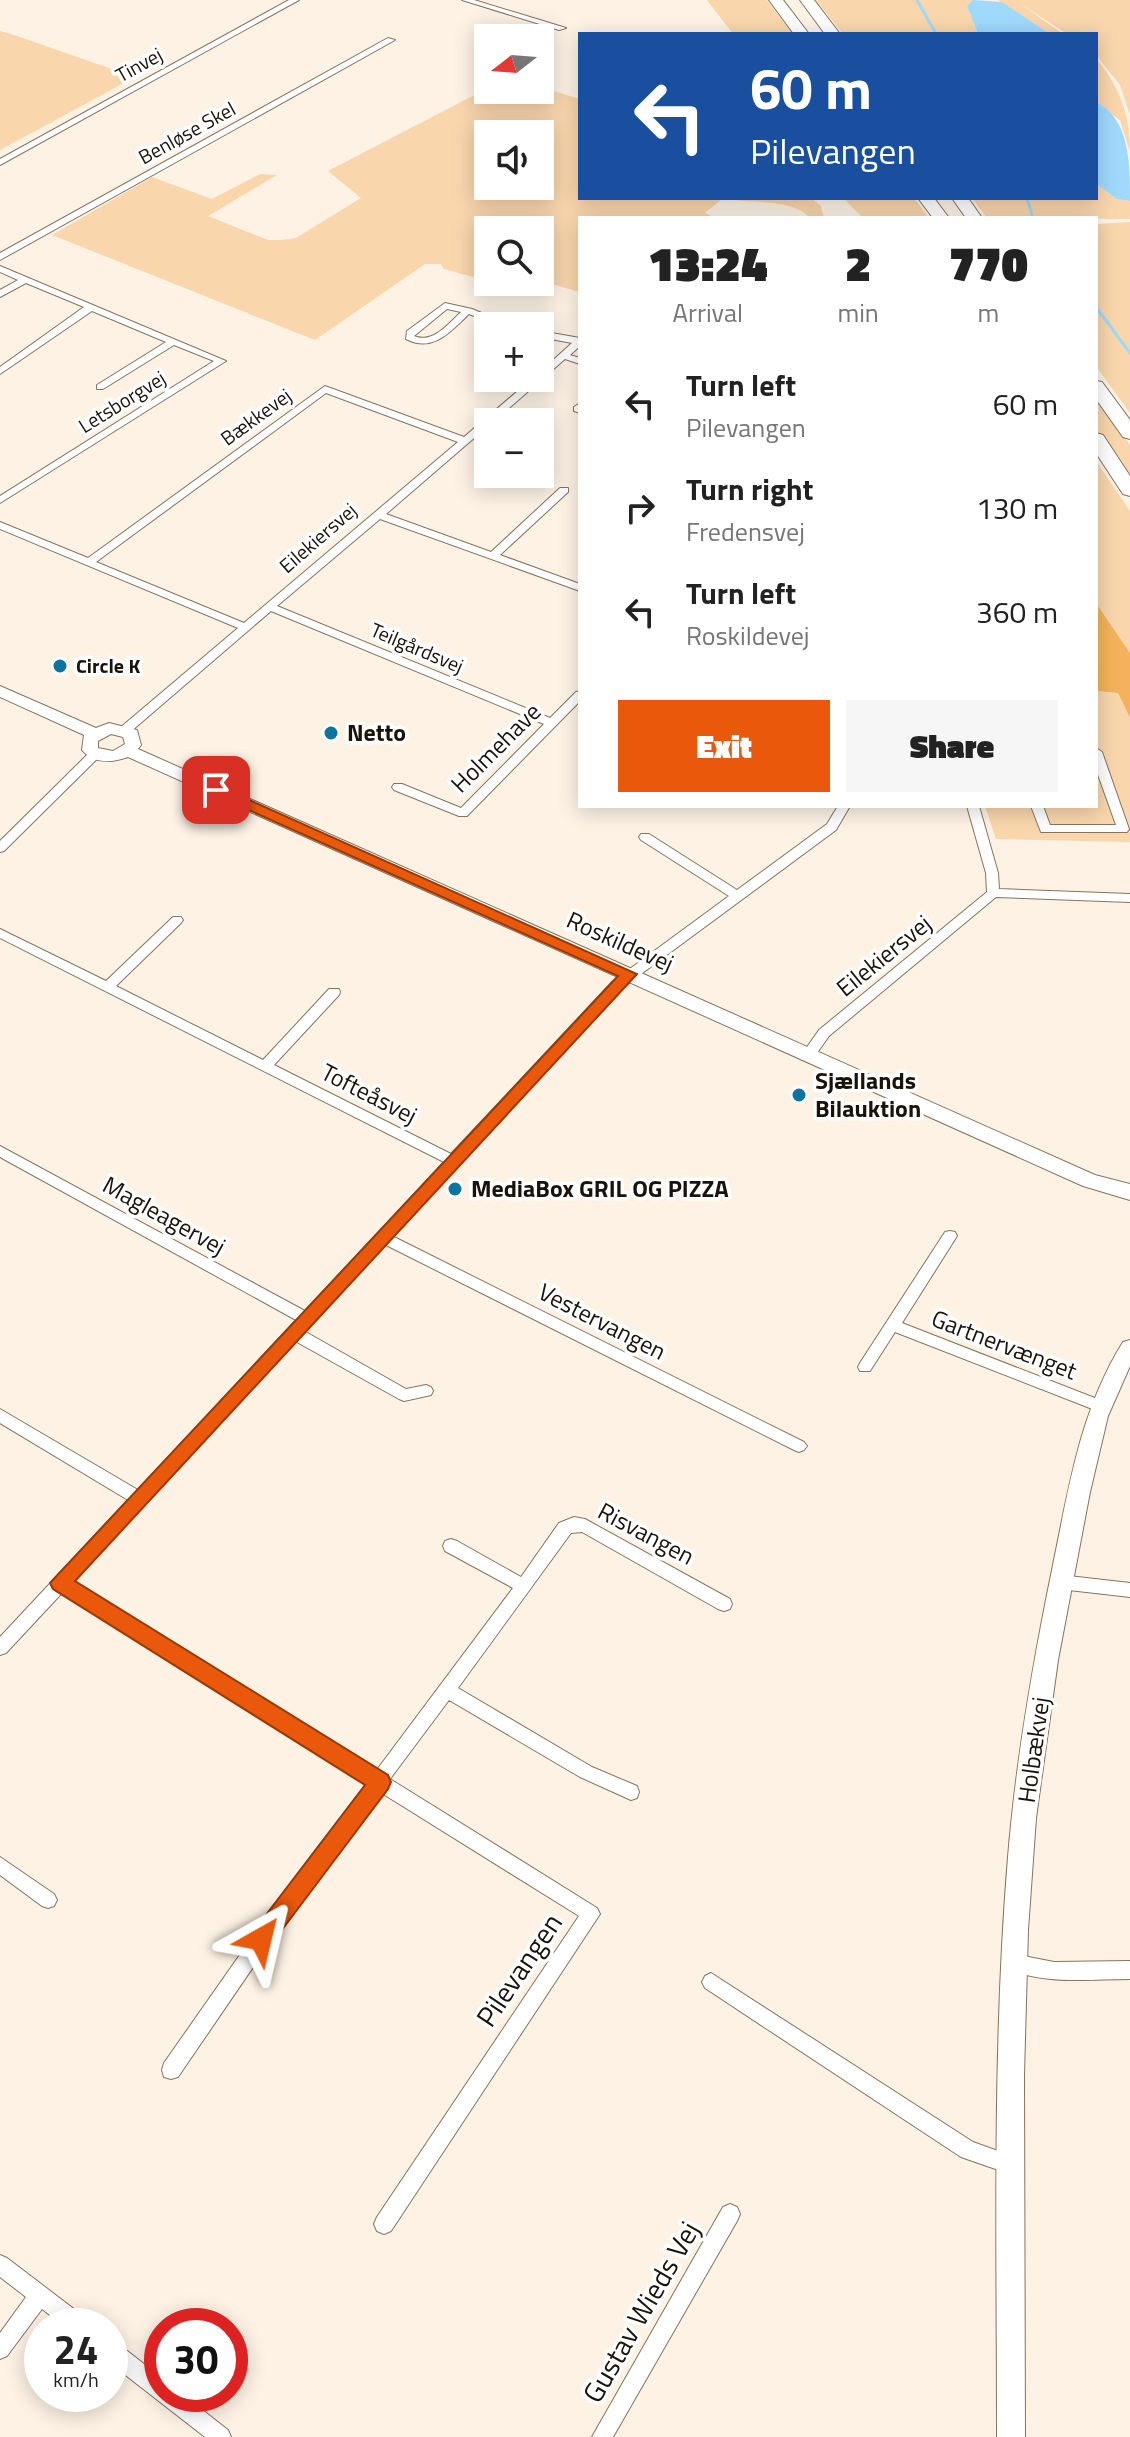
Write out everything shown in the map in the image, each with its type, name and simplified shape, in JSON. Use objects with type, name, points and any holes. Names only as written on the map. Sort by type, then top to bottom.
[{"type":"highway","points":[[776,0],[800,32]]},
{"type":"highway","points":[[807,0],[831,32]]},
{"type":"highway","points":[[1098,389],[1130,433]]},
{"type":"highway","points":[[1098,442],[1130,490]]},
{"type":"street","name":"Tinvej","points":[[0,162],[295,0]]},
{"type":"street","points":[[466,0],[562,28]]},
{"type":"street","name":"Benløse Skel","points":[[0,257],[391,40]]},
{"type":"street","name":"Letsborgvej","points":[[0,269],[221,361],[0,500]]},
{"type":"street","points":[[0,294],[25,280]]},
{"type":"street","points":[[0,371],[91,307]]},
{"type":"street","points":[[467,311],[433,341],[419,342],[409,337],[442,307],[467,311],[474,314]]},
{"type":"street","points":[[554,337],[578,342]]},
{"type":"street","name":"Letsborgvej","points":[[111,392],[94,385],[174,341]]},
{"type":"street","name":"Eilekiersvej","points":[[554,364],[578,343]]},
{"type":"street","points":[[564,356],[578,360]]},
{"type":"street","name":"Bækkevej","points":[[89,562],[325,389],[463,440]]},
{"type":"street","name":"Eilekiersvej","points":[[125,730],[521,392]]},
{"type":"street","points":[[494,555],[564,490]]},
{"type":"street","points":[[377,514],[578,587]]},
{"type":"street","points":[[0,525],[244,627]]},
{"type":"street","name":"Teilgårdsvej","points":[[270,607],[551,723]]},
{"type":"street","points":[[0,691],[95,734]]},
{"type":"street","name":"Holmehave","points":[[398,787],[463,813],[578,698]]},
{"type":"street","points":[[109,728],[125,730],[134,739],[128,751],[112,757],[95,754],[88,744],[95,734],[109,728]]},
{"type":"street","name":"Roskildevej","points":[[128,751],[629,974],[807,1057],[1090,1181],[1130,1192]]},
{"type":"street","points":[[0,848],[95,754]]},
{"type":"street","points":[[1038,808],[1045,829],[1123,829],[1098,758]]},
{"type":"street","points":[[0,1648],[629,974],[648,965],[832,827],[843,808]]},
{"type":"street","points":[[974,808],[992,873],[993,893],[1014,897],[1130,898]]},
{"type":"street","points":[[645,837],[739,897]]},
{"type":"street","name":"Eilekiersvej","points":[[807,1057],[824,1033],[993,893]]},
{"type":"street","points":[[107,987],[177,920]]},
{"type":"street","name":"Tofteåsvej","points":[[0,933],[453,1161]]},
{"type":"street","points":[[265,1066],[334,992]]},
{"type":"street","name":"Magleagervej","points":[[0,1151],[307,1319]]},
{"type":"street","name":"Roskildevej","points":[[1090,1181],[1107,1195],[1130,1206]]},
{"type":"street","name":"Gartnervænget","points":[[865,1367],[950,1236]]},
{"type":"street","name":"Vestervangen","points":[[384,1238],[799,1446]]},
{"type":"street","name":"Gartnervænget","points":[[892,1325],[1100,1406]]},
{"type":"street","points":[[294,1333],[404,1395],[426,1391]]},
{"type":"street","name":"Holbækvej","points":[[1011,2437],[1014,1963],[1021,1855],[1036,1728],[1060,1582],[1100,1406],[1130,1348]]},
{"type":"street","points":[[0,1415],[140,1499]]},
{"type":"street","name":"Risvangen","points":[[380,1782],[565,1528],[574,1524],[585,1526],[724,1604]]},
{"type":"street","points":[[451,1546],[523,1586]]},
{"type":"street","points":[[1060,1582],[1130,1590]]},
{"type":"street","name":"Pilevangen","points":[[60,1583],[591,1914],[384,2224]]},
{"type":"street","points":[[449,1691],[586,1772],[631,1792]]},
{"type":"street","points":[[171,2070],[225,1988],[380,1782]]},
{"type":"street","points":[[0,1865],[48,1900]]},
{"type":"street","points":[[1014,1963],[1054,1971],[1130,1970]]},
{"type":"street","points":[[711,1982],[968,2150],[1013,2166]]},
{"type":"street","name":"Gustav Wieds Vej","points":[[602,2437],[730,2214]]},
{"type":"street","points":[[0,2265],[57,2308]]},
{"type":"street","points":[[0,2349],[40,2295]]},
{"type":"street","points":[[128,2364],[144,2376]]},
{"type":"street","points":[[189,2412],[221,2437]]},
{"type":"shaded area","points":[[707,0],[767,0],[791,32],[731,32]]},
{"type":"shaded area","points":[[816,0],[973,0],[967,6],[977,32],[841,32]]},
{"type":"shaded area","points":[[998,0],[1130,0],[1130,115],[1120,85],[1098,58],[1098,32],[1064,32],[1018,2],[1060,32],[1047,32]]},
{"type":"shaded area","points":[[0,31],[11,34],[135,77],[0,150]]},
{"type":"shaded area","points":[[1098,61],[1122,102],[1130,152],[1120,120],[1098,104]]},
{"type":"shaded area","points":[[554,91],[578,98],[578,200],[721,200],[705,213],[711,216],[578,216],[578,291],[554,285],[554,216],[474,216],[474,277],[444,269],[441,264],[425,264],[315,340],[52,235],[152,177],[212,199],[260,174],[277,175],[208,216],[268,240],[296,238],[361,198],[328,171],[474,95],[474,104],[554,104]]},
{"type":"shaded area","points":[[1098,185],[1117,199],[1130,201],[1130,219],[986,216],[974,200],[1098,200]]},
{"type":"shaded area","points":[[733,200],[814,200],[821,206],[824,216],[807,216],[782,204]]},
{"type":"shaded area","points":[[845,200],[916,200],[928,216],[861,216]]},
{"type":"shaded area","points":[[1130,222],[1130,413],[1098,369],[1098,224]]},
{"type":"shaded area","points":[[1098,399],[1130,445],[1130,478],[1098,431]]},
{"type":"shaded area","points":[[1098,464],[1130,511],[1130,653],[1098,606]]},
{"type":"shaded area","points":[[1098,606],[1130,653],[1130,718],[1118,693],[1098,691]]},
{"type":"shaded area","points":[[1098,691],[1118,693],[1130,718],[1130,842],[996,839],[986,808],[1098,808]]},
{"type":"water","points":[[973,0],[1002,2],[1047,32],[977,32],[967,6]]},
{"type":"water","points":[[1098,103],[1116,119],[1126,144],[1130,201],[1117,199],[1098,185]]},
{"type":"waterway","points":[[917,0],[935,32]]},
{"type":"waterway","points":[[1028,200],[1032,216]]},
{"type":"waterway","points":[[1098,310],[1130,353]]},
{"type":"place","name":"Circle K","points":[[60,666]]},
{"type":"place","name":"Netto","points":[[331,733]]},
{"type":"place","name":"Sjællands Bilauktion","points":[[799,1095]]},
{"type":"place","name":"MediaBox GRIL OG PIZZA","points":[[455,1189]]},
{"type":"route","points":[[216,790],[629,974],[476,1135],[384,1238],[222,1406],[60,1583],[380,1782],[261,1939]]}]
